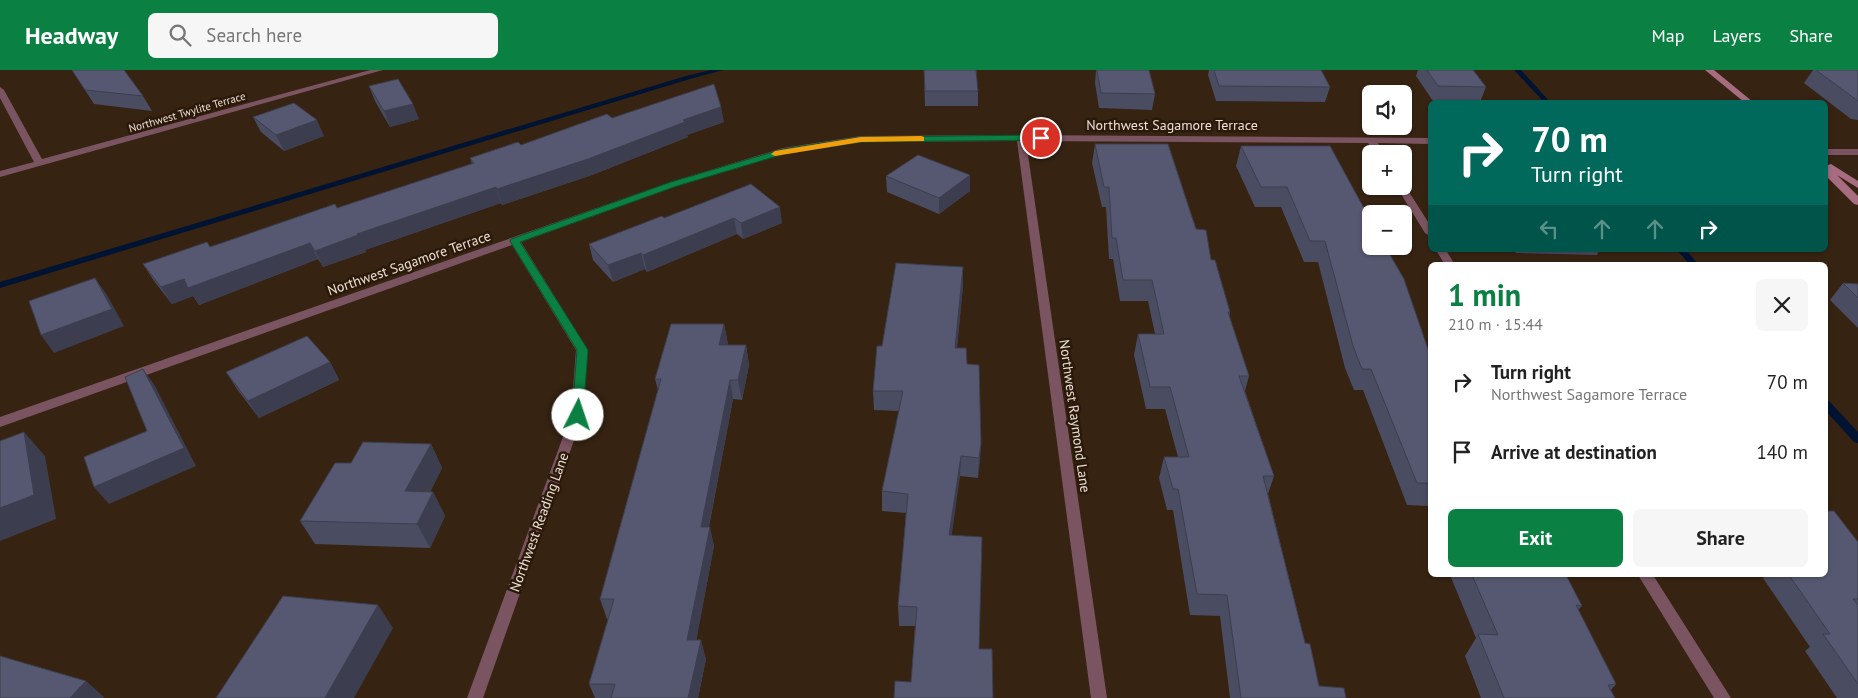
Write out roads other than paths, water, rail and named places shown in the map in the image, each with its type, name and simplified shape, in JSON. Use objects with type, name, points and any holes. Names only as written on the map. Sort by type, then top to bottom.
[{"type":"main road","points":[[1709,70],[1746,100]]},
{"type":"main road","points":[[1828,165],[1858,185]]},
{"type":"main road","points":[[1828,172],[1858,202]]},
{"type":"street","name":"Northwest Twylite Terrace","points":[[0,174],[379,70]]},
{"type":"street","points":[[0,90],[40,164]]},
{"type":"street","name":"Northwest Sagamore Terrace","points":[[0,422],[674,184],[783,151],[861,139],[1021,138],[1428,141]]},
{"type":"street","name":"Northwest Raymond Lane","points":[[1021,138],[1100,698]]},
{"type":"street","points":[[1371,140],[1374,145]]},
{"type":"street","points":[[1828,152],[1858,152]]},
{"type":"street","points":[[1407,195],[1428,230]]},
{"type":"street","name":"Northwest Reading Lane","points":[[475,698],[578,415],[582,350],[515,241]]},
{"type":"street","points":[[1646,577],[1723,698]]},
{"type":"waterway","points":[[0,285],[688,77],[720,70]]},
{"type":"waterway","points":[[1517,70],[1545,100]]},
{"type":"waterway","points":[[1683,252],[1692,262]]},
{"type":"waterway","points":[[1828,407],[1858,439]]}]
